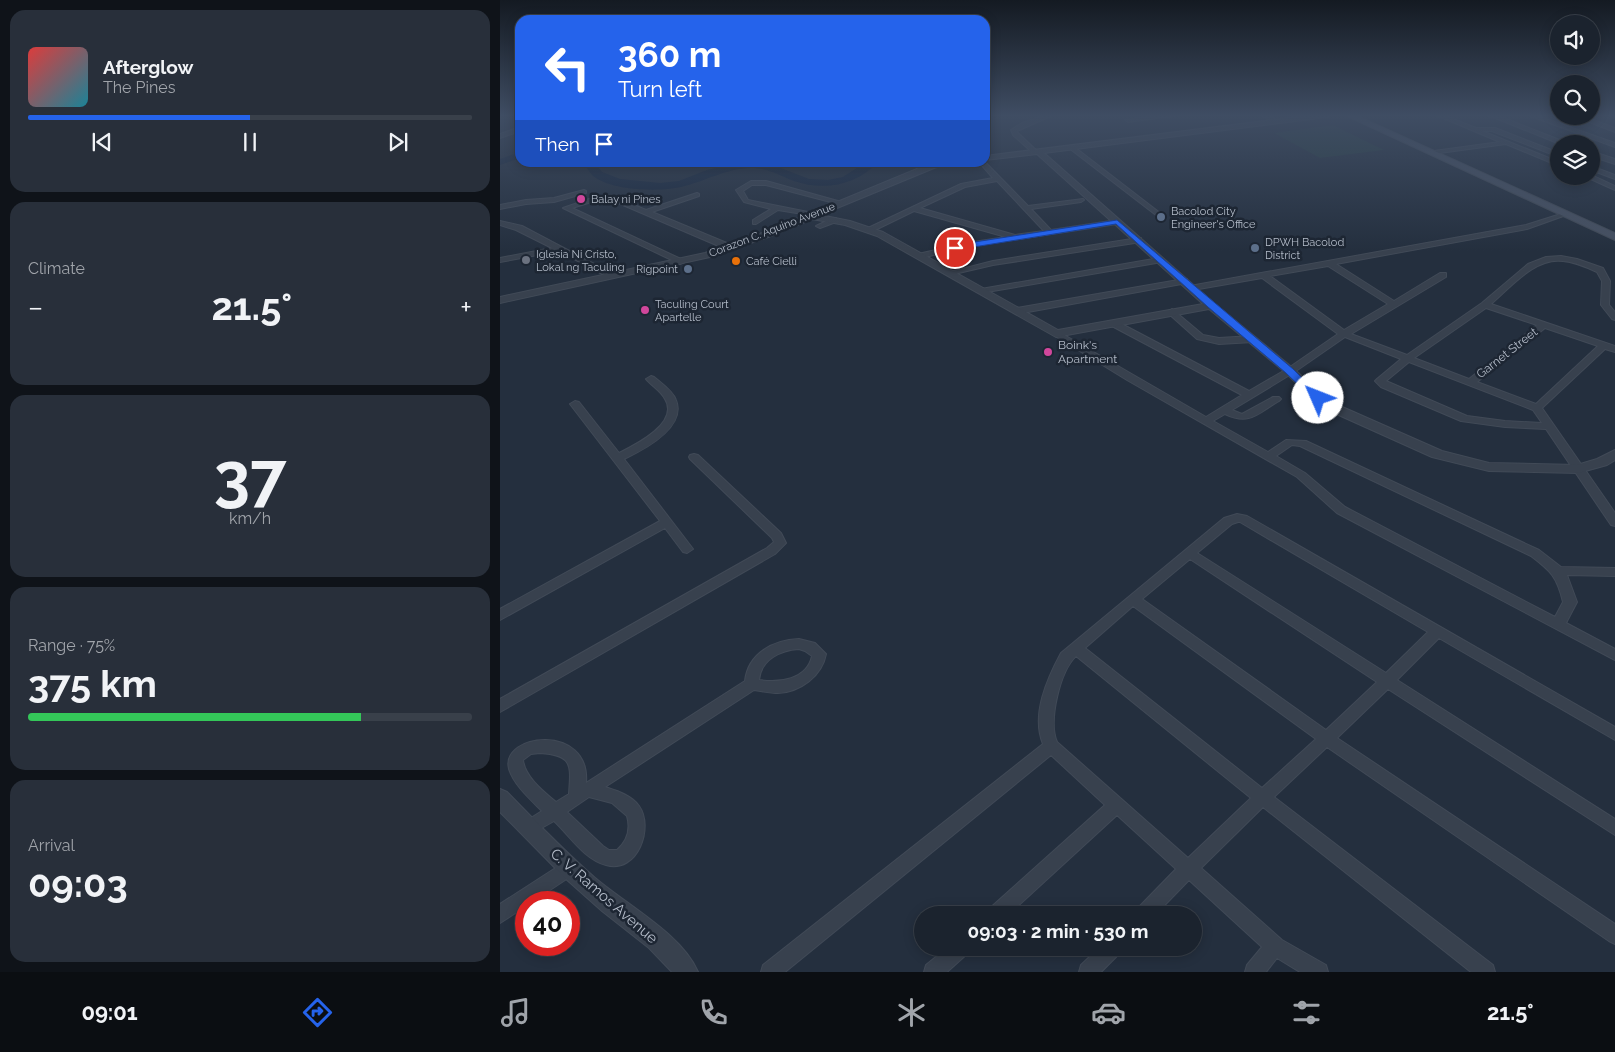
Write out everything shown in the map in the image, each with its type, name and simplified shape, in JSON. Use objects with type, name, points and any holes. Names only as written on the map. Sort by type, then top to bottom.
[{"type":"main road","points":[[1450,160],[1615,237]]},
{"type":"street","points":[[1047,160],[1211,306],[1253,339],[1326,404],[1437,454],[1489,467],[1578,469],[1602,462],[1615,454]]},
{"type":"street","points":[[1091,160],[1158,214]]},
{"type":"street","points":[[919,167],[923,170]]},
{"type":"street","name":"Corazon C. Aquino Avenue","points":[[500,300],[680,262],[731,248],[933,167]]},
{"type":"street","points":[[986,167],[1049,232]]},
{"type":"street","points":[[1600,171],[1615,177]]},
{"type":"street","points":[[870,229],[970,183],[997,179]]},
{"type":"street","points":[[1600,182],[1615,188]]},
{"type":"street","points":[[842,203],[766,183],[750,183],[739,190],[746,201],[870,229],[921,256],[1310,481],[1341,510],[1615,655]]},
{"type":"street","points":[[500,207],[526,202],[554,200],[584,192]]},
{"type":"street","points":[[646,212],[697,195]]},
{"type":"street","points":[[680,262],[566,208],[605,196],[731,248]]},
{"type":"street","points":[[1025,208],[1080,200]]},
{"type":"street","points":[[756,222],[776,208]]},
{"type":"street","points":[[915,208],[1017,237]]},
{"type":"street","points":[[1017,311],[1263,275],[1528,227],[1566,214]]},
{"type":"street","points":[[820,226],[833,220]]},
{"type":"street","points":[[921,256],[967,245],[1117,222]]},
{"type":"street","points":[[500,223],[519,228],[613,276]]},
{"type":"street","points":[[950,273],[992,263],[1138,240]]},
{"type":"street","points":[[500,260],[558,249]]},
{"type":"street","points":[[1547,426],[1505,424],[1465,419],[1384,385],[1380,381],[1408,358],[1485,305],[1531,266],[1546,259],[1561,258],[1577,261],[1600,270],[1606,281],[1605,305],[1615,317]]},
{"type":"street","points":[[981,292],[1159,260]]},
{"type":"street","points":[[1328,263],[1394,304]]},
{"type":"street","points":[[1263,275],[1344,334],[1537,408],[1547,426],[1615,522]]},
{"type":"street","points":[[1206,421],[1290,371],[1344,334],[1443,275]]},
{"type":"street","points":[[1485,305],[1615,349]]},
{"type":"street","points":[[1056,334],[1113,322],[1211,306]]},
{"type":"street","points":[[1172,312],[1200,337],[1219,341],[1253,339]]},
{"type":"street","points":[[1113,322],[1249,395]]},
{"type":"street","name":"Garnet Street","points":[[1471,382],[1543,325]]},
{"type":"street","points":[[1537,408],[1604,345]]},
{"type":"street","points":[[617,458],[653,440],[669,420],[672,412],[670,399],[651,379]]},
{"type":"street","points":[[1224,410],[1239,417],[1244,417],[1276,399]]},
{"type":"street","points":[[575,404],[687,549]]},
{"type":"street","points":[[1268,457],[1290,442],[1302,443],[1534,553],[1560,571],[1615,572]]},
{"type":"street","points":[[500,706],[771,551],[780,543],[777,536],[694,457]]},
{"type":"street","points":[[1319,972],[1296,960],[1276,946],[1116,805],[1051,746],[1047,740],[1051,694],[1066,657],[1189,553],[1232,519],[1243,519],[1615,734]]},
{"type":"street","points":[[500,615],[667,522]]},
{"type":"street","points":[[1189,553],[1615,828]]},
{"type":"street","points":[[1558,625],[1570,602],[1560,571]]},
{"type":"street","points":[[1133,599],[1326,738],[1615,936]]},
{"type":"street","points":[[1151,906],[1187,868],[1388,682],[1437,632]]},
{"type":"street","points":[[1076,648],[1262,797],[1486,972]]},
{"type":"street","points":[[529,828],[752,684]]},
{"type":"street","points":[[538,746],[568,753],[573,757],[578,767],[581,793],[614,796],[634,812],[637,820],[634,841],[628,851],[619,858],[611,859],[596,851],[554,811],[519,774],[515,766],[516,758],[529,747],[538,746]]},
{"type":"street","points":[[770,972],[1051,746]]},
{"type":"street","name":"C. V. Ramos Avenue","points":[[500,798],[568,868],[616,910],[652,937],[686,972]]},
{"type":"street","points":[[1006,906],[1116,805]]},
{"type":"street","points":[[500,914],[568,868]]},
{"type":"street","points":[[1254,972],[1276,946]]},
{"type":"street","points":[[933,972],[951,956]]},
{"type":"street","points":[[1088,972],[1104,956]]},
{"type":"waterway","points":[[500,162],[505,160]]},
{"type":"waterway","points":[[592,167],[598,174],[607,178],[627,184],[649,186],[680,184],[711,172],[734,167]]},
{"type":"waterway","points":[[773,167],[796,178],[818,183],[838,182],[855,175],[867,167]]},
{"type":"place","name":"Balay ni Pines","points":[[581,199]]},
{"type":"place","name":"Bacolod City Engineer's Office","points":[[1161,217]]},
{"type":"place","name":"DPWH Bacolod District","points":[[1255,248]]},
{"type":"place","name":"Iglesia Ni Cristo, Lokal ng Taculing","points":[[526,260]]},
{"type":"place","name":"Café Cielli","points":[[736,261]]},
{"type":"place","name":"Rigpoint","points":[[688,269]]},
{"type":"place","name":"Taculing Court Apartelle","points":[[645,310]]},
{"type":"place","name":"Boink's Apartment","points":[[1048,352]]},
{"type":"route","points":[[955,248],[1117,222],[1211,306],[1290,371],[1318,398]]}]
